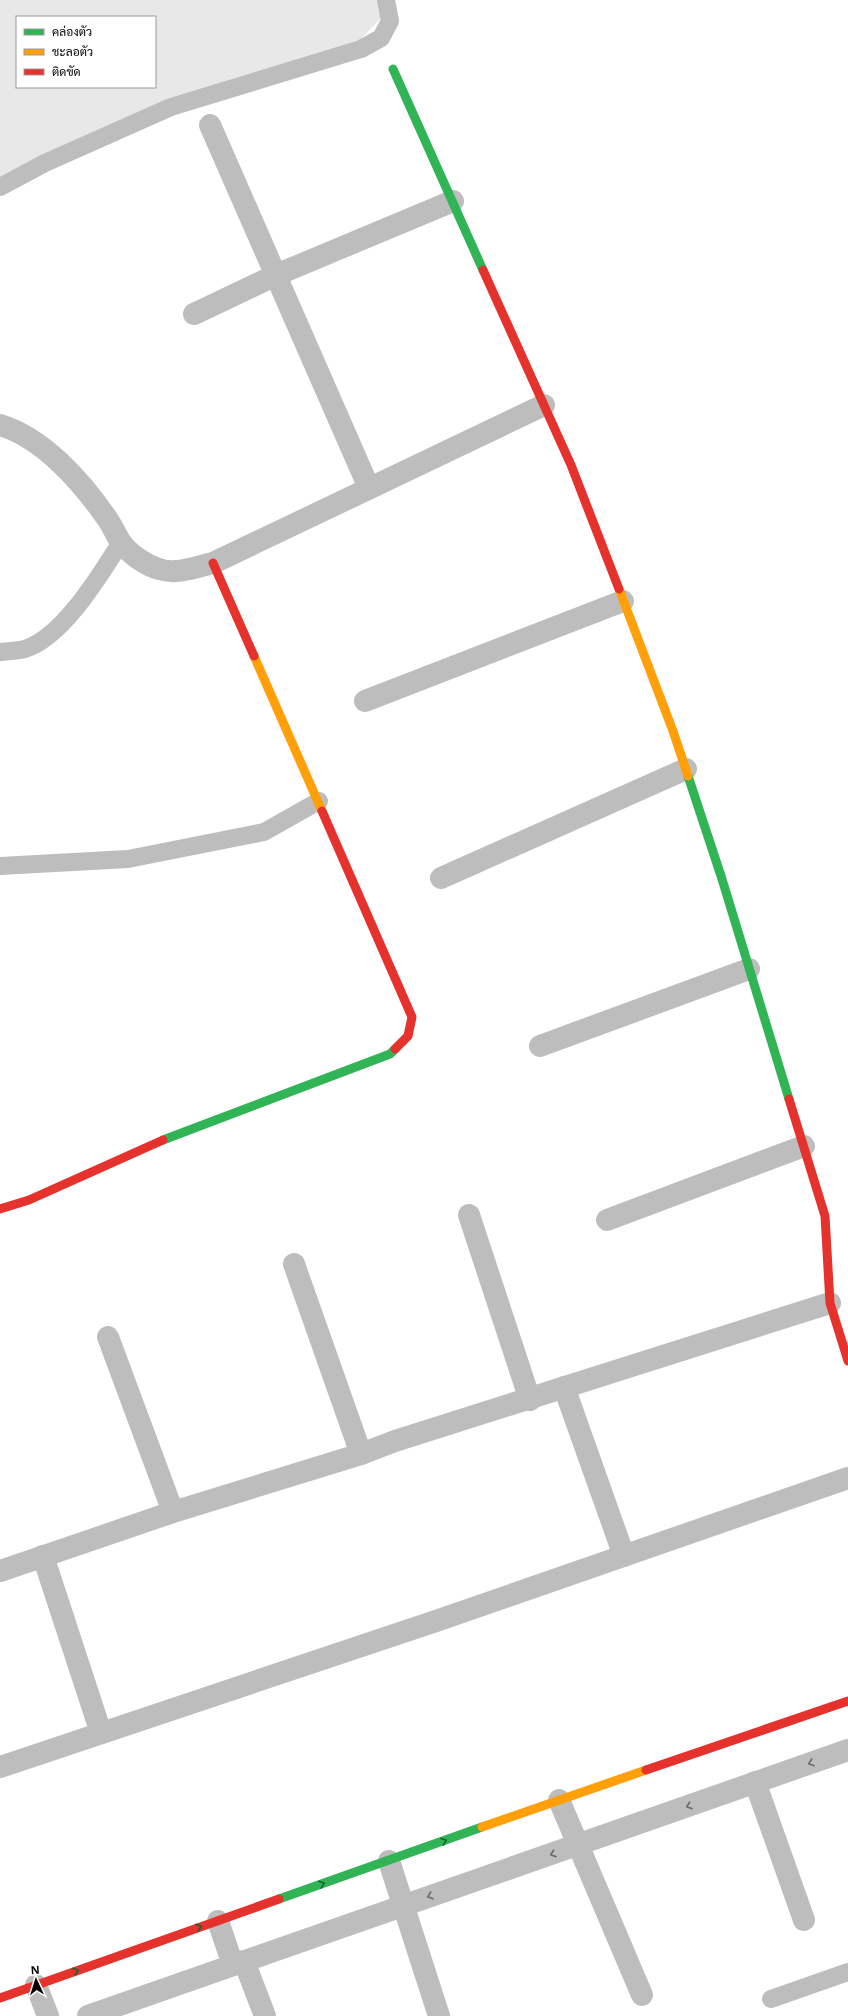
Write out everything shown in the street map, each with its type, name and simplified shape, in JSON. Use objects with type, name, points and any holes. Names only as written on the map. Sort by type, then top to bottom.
[{"type":"street","points":[[393,69],[571,465],[686,769],[825,1216],[830,1303],[848,1360]]},
{"type":"street","points":[[210,125],[369,488]]},
{"type":"street","points":[[194,314],[276,275],[453,202]]},
{"type":"street","points":[[0,425],[16,430],[45,449],[88,492],[107,518],[121,542],[137,558],[159,570],[175,571],[213,563],[544,404]]},
{"type":"street","points":[[0,1209],[29,1200],[159,1141],[390,1054],[408,1036],[412,1017],[319,801],[213,563]]},
{"type":"street","points":[[365,701],[623,600]]},
{"type":"street","points":[[441,878],[686,769]]},
{"type":"street","points":[[540,1046],[749,969]]},
{"type":"street","points":[[607,1220],[804,1146]]},
{"type":"street","points":[[469,1215],[530,1400]]},
{"type":"street","points":[[294,1264],[361,1454]]},
{"type":"street","points":[[0,1571],[173,1512],[361,1454],[395,1441],[530,1400],[564,1387],[830,1303]]},
{"type":"street","points":[[108,1337],[173,1512]]},
{"type":"street","points":[[564,1387],[624,1556]]},
{"type":"street","points":[[0,1767],[436,1621],[848,1478]]},
{"type":"street","points":[[43,1556],[101,1733]]},
{"type":"street","points":[[0,1998],[559,1800],[848,1701]]},
{"type":"street","points":[[88,2016],[848,1750]]},
{"type":"street","points":[[755,1782],[804,1920]]},
{"type":"street","points":[[559,1800],[642,1995]]},
{"type":"street","points":[[389,1861],[439,2016]]},
{"type":"street","points":[[218,1921],[265,2016]]},
{"type":"street","points":[[36,1985],[48,2016]]},
{"type":"lane","points":[[0,187],[45,163],[172,107],[361,49],[381,38],[390,21],[386,0]]},
{"type":"lane","points":[[0,652],[25,649],[48,636],[75,608],[95,583],[121,542]]},
{"type":"lane","points":[[0,866],[128,859],[264,832],[319,801]]},
{"type":"lane","points":[[771,1999],[848,1972]]},
{"type":"shaded area","points":[[0,0],[379,0],[382,17],[358,42],[276,66],[89,139],[0,191]]},
{"type":"traffic: fast","points":[[393,69],[483,270]]},
{"type":"traffic: fast","points":[[688,776],[722,879],[789,1099]]},
{"type":"traffic: fast","points":[[163,1140],[390,1054],[395,1049]]},
{"type":"traffic: fast","points":[[279,1899],[482,1827]]},
{"type":"traffic: slow","points":[[619,589],[673,731],[688,776]]},
{"type":"traffic: slow","points":[[254,656],[322,811]]},
{"type":"traffic: slow","points":[[482,1827],[646,1770]]},
{"type":"traffic: jam","points":[[483,270],[571,465],[619,589]]},
{"type":"traffic: jam","points":[[213,563],[254,656]]},
{"type":"traffic: jam","points":[[322,811],[412,1017],[408,1036],[395,1049]]},
{"type":"traffic: jam","points":[[789,1099],[825,1216],[830,1303],[848,1361]]},
{"type":"traffic: jam","points":[[0,1209],[29,1200],[163,1140]]},
{"type":"traffic: jam","points":[[646,1770],[848,1701]]},
{"type":"traffic: jam","points":[[0,1998],[279,1899]]}]
